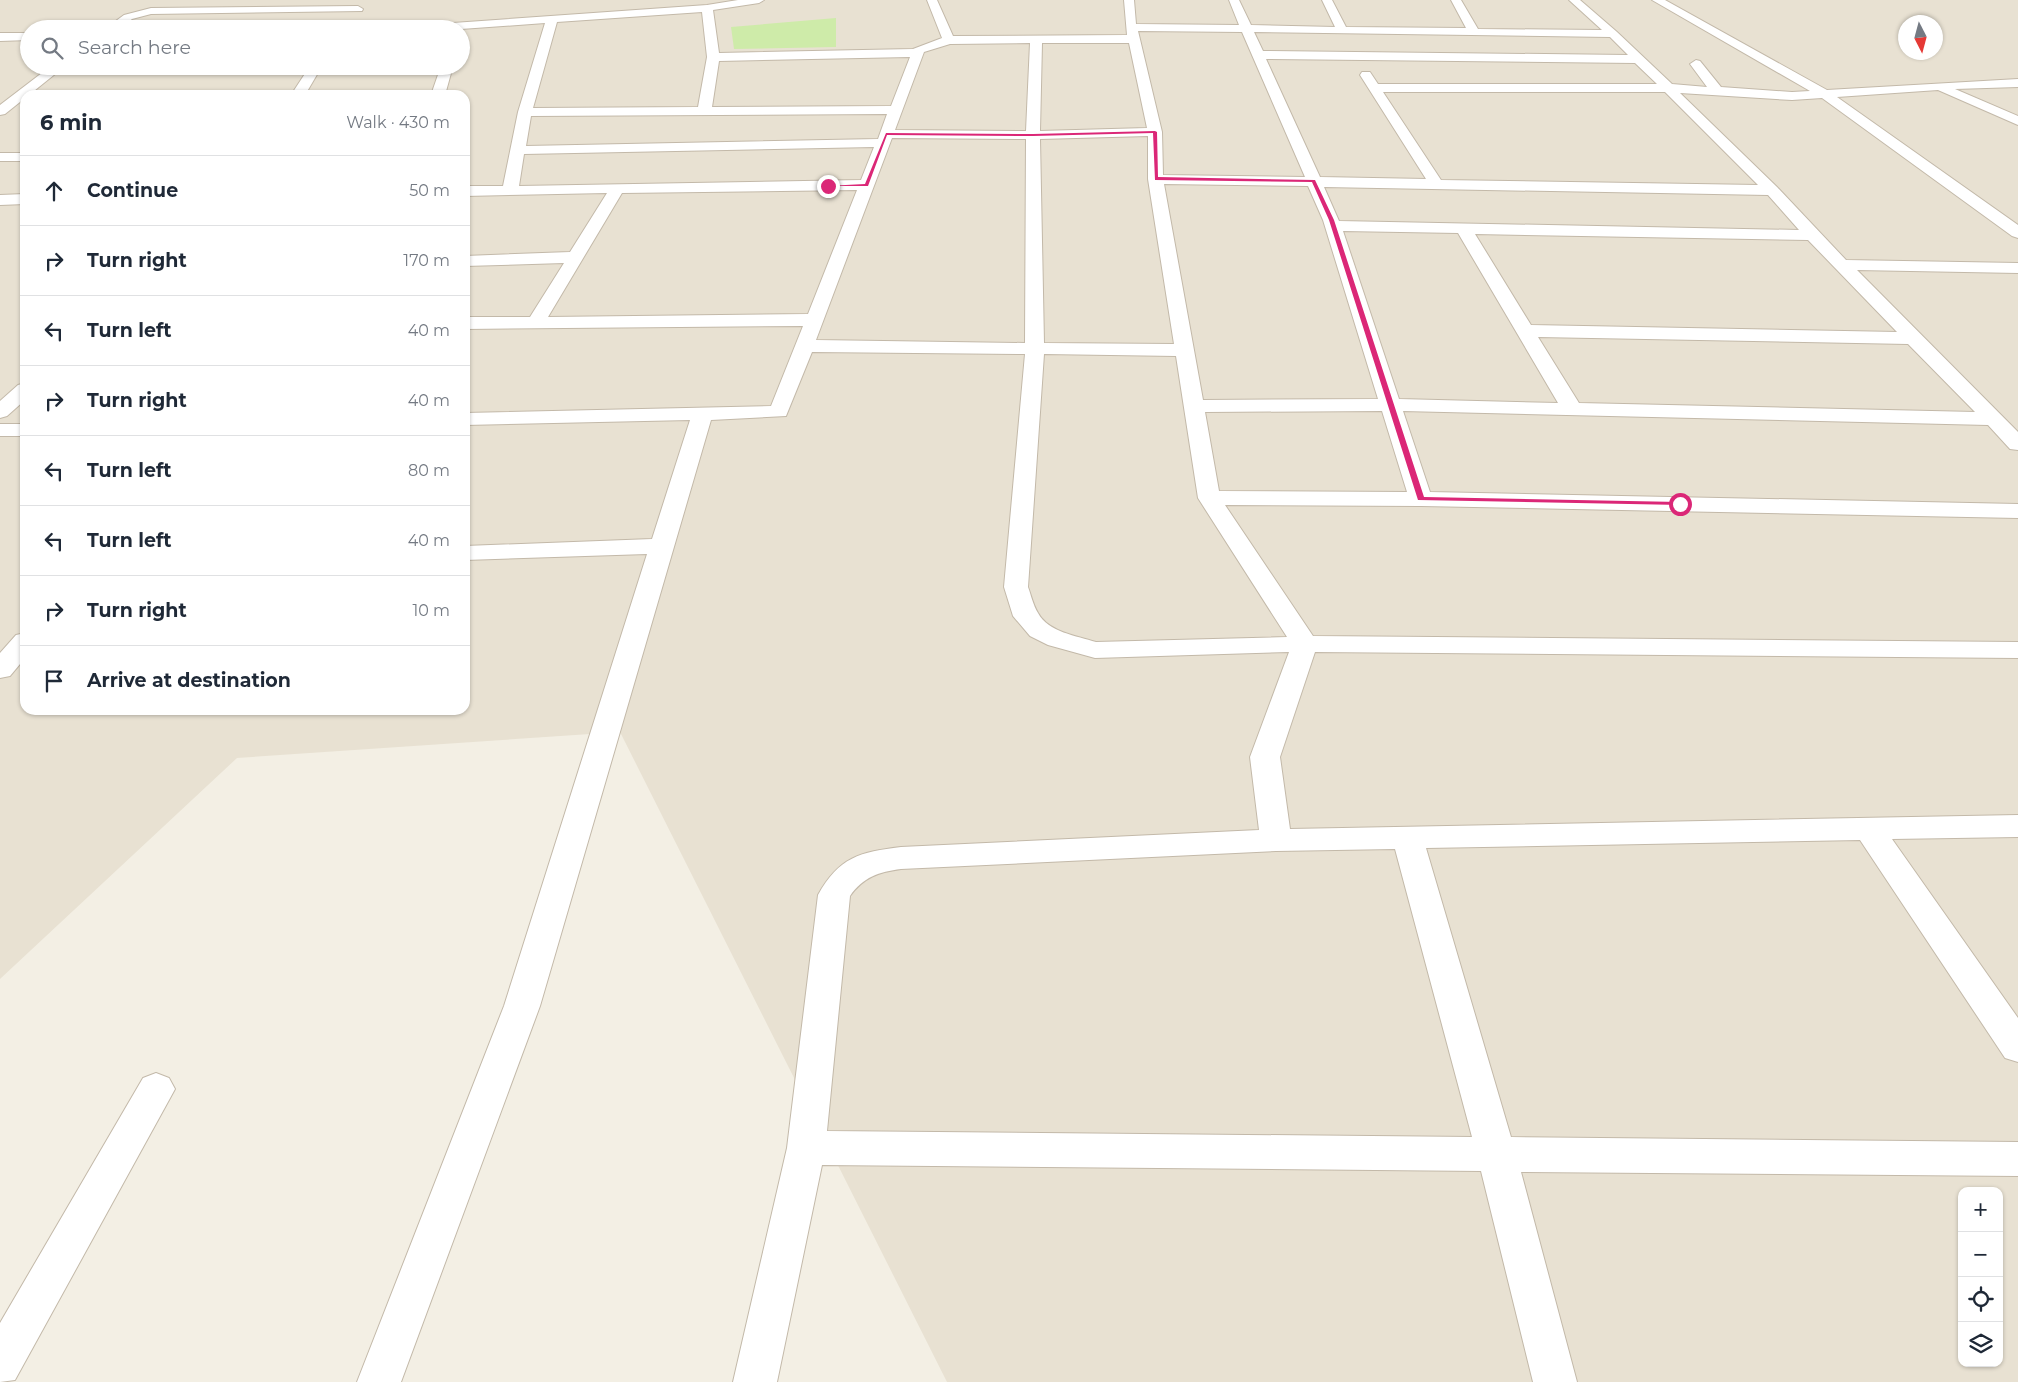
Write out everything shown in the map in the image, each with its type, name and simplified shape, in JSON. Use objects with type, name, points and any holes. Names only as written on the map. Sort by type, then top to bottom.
[{"type":"street","points":[[470,25],[707,8],[758,0]]},
{"type":"street","points":[[932,0],[949,40]]},
{"type":"street","points":[[1129,0],[1133,33],[1155,132],[1156,179],[1209,498],[1306,644]]},
{"type":"street","points":[[1234,0],[1333,226],[1421,498]]},
{"type":"street","points":[[1327,0],[1342,30]]},
{"type":"street","points":[[1456,0],[1474,32]]},
{"type":"street","points":[[1574,0],[1614,34],[1772,190],[1812,235],[2018,444]]},
{"type":"street","points":[[1657,0],[1825,94],[2018,233]]},
{"type":"street","points":[[349,20],[362,4]]},
{"type":"street","points":[[124,20],[128,17],[152,12],[362,4]]},
{"type":"street","points":[[536,20],[540,7]]},
{"type":"street","points":[[704,112],[713,57],[707,8]]},
{"type":"street","points":[[510,191],[525,112],[552,19]]},
{"type":"street","points":[[470,420],[779,412],[919,50],[949,40],[1036,39],[1246,28],[1614,34]]},
{"type":"street","points":[[0,37],[20,36]]},
{"type":"street","points":[[1036,39],[1033,135],[1035,349],[1016,587],[1026,616],[1039,630],[1057,639],[1095,650],[1306,644],[2018,650]]},
{"type":"street","points":[[713,57],[918,53]]},
{"type":"street","points":[[1258,55],[1639,59]]},
{"type":"street","points":[[1354,57],[1436,183]]},
{"type":"street","points":[[1696,64],[1718,92]]},
{"type":"street","points":[[33,90],[49,75]]},
{"type":"street","points":[[301,90],[310,75]]},
{"type":"street","points":[[440,90],[444,75]]},
{"type":"street","points":[[1374,88],[1669,88],[1792,96],[1937,86],[2018,83]]},
{"type":"street","points":[[1937,86],[2018,121]]},
{"type":"street","points":[[3,117],[20,102]]},
{"type":"street","points":[[525,112],[895,110]]},
{"type":"street","points":[[518,150],[884,138],[1155,132]]},
{"type":"street","points":[[0,158],[20,157]]},
{"type":"street","points":[[1156,179],[1772,190]]},
{"type":"street","points":[[470,191],[866,185]]},
{"type":"street","points":[[536,322],[617,189]]},
{"type":"street","points":[[0,200],[20,199]]},
{"type":"street","points":[[1990,213],[2018,213]]},
{"type":"street","points":[[1333,226],[1812,235]]},
{"type":"street","points":[[1463,228],[1572,408]]},
{"type":"street","points":[[470,260],[576,257]]},
{"type":"street","points":[[1842,265],[2018,268]]},
{"type":"street","points":[[470,323],[814,320]]},
{"type":"street","points":[[1526,331],[1914,338]]},
{"type":"street","points":[[804,346],[1185,350]]},
{"type":"street","points":[[0,412],[20,394]]},
{"type":"street","points":[[1194,406],[1391,405],[1572,408],[1994,420]]},
{"type":"street","points":[[379,1382],[522,1006],[702,414]]},
{"type":"street","points":[[0,430],[20,430]]},
{"type":"street","points":[[1209,498],[1421,498],[2018,511]]},
{"type":"street","points":[[470,553],[662,546]]},
{"type":"street","points":[[1276,840],[1265,757],[1306,644]]},
{"type":"street","points":[[0,670],[20,648]]},
{"type":"street","points":[[755,1382],[806,1148],[834,895],[841,880],[857,869],[876,862],[901,858],[1276,840],[2018,826]]},
{"type":"street","points":[[1869,829],[2018,1047]]},
{"type":"street","points":[[1407,837],[1497,1156],[1555,1382]]},
{"type":"street","points":[[0,1365],[156,1090]]},
{"type":"street","points":[[806,1148],[1497,1156],[2018,1159]]},
{"type":"shaded area","points":[[0,0],[2018,0],[2018,1382],[947,1382],[620,732],[237,758],[0,979]]},
{"type":"green space","points":[[836,18],[836,47],[734,49],[731,27]]},
{"type":"route","points":[[828,186],[866,185],[886,134],[1033,135],[1155,132],[1156,179],[1314,181],[1331,220],[1421,498],[1680,504]]}]
